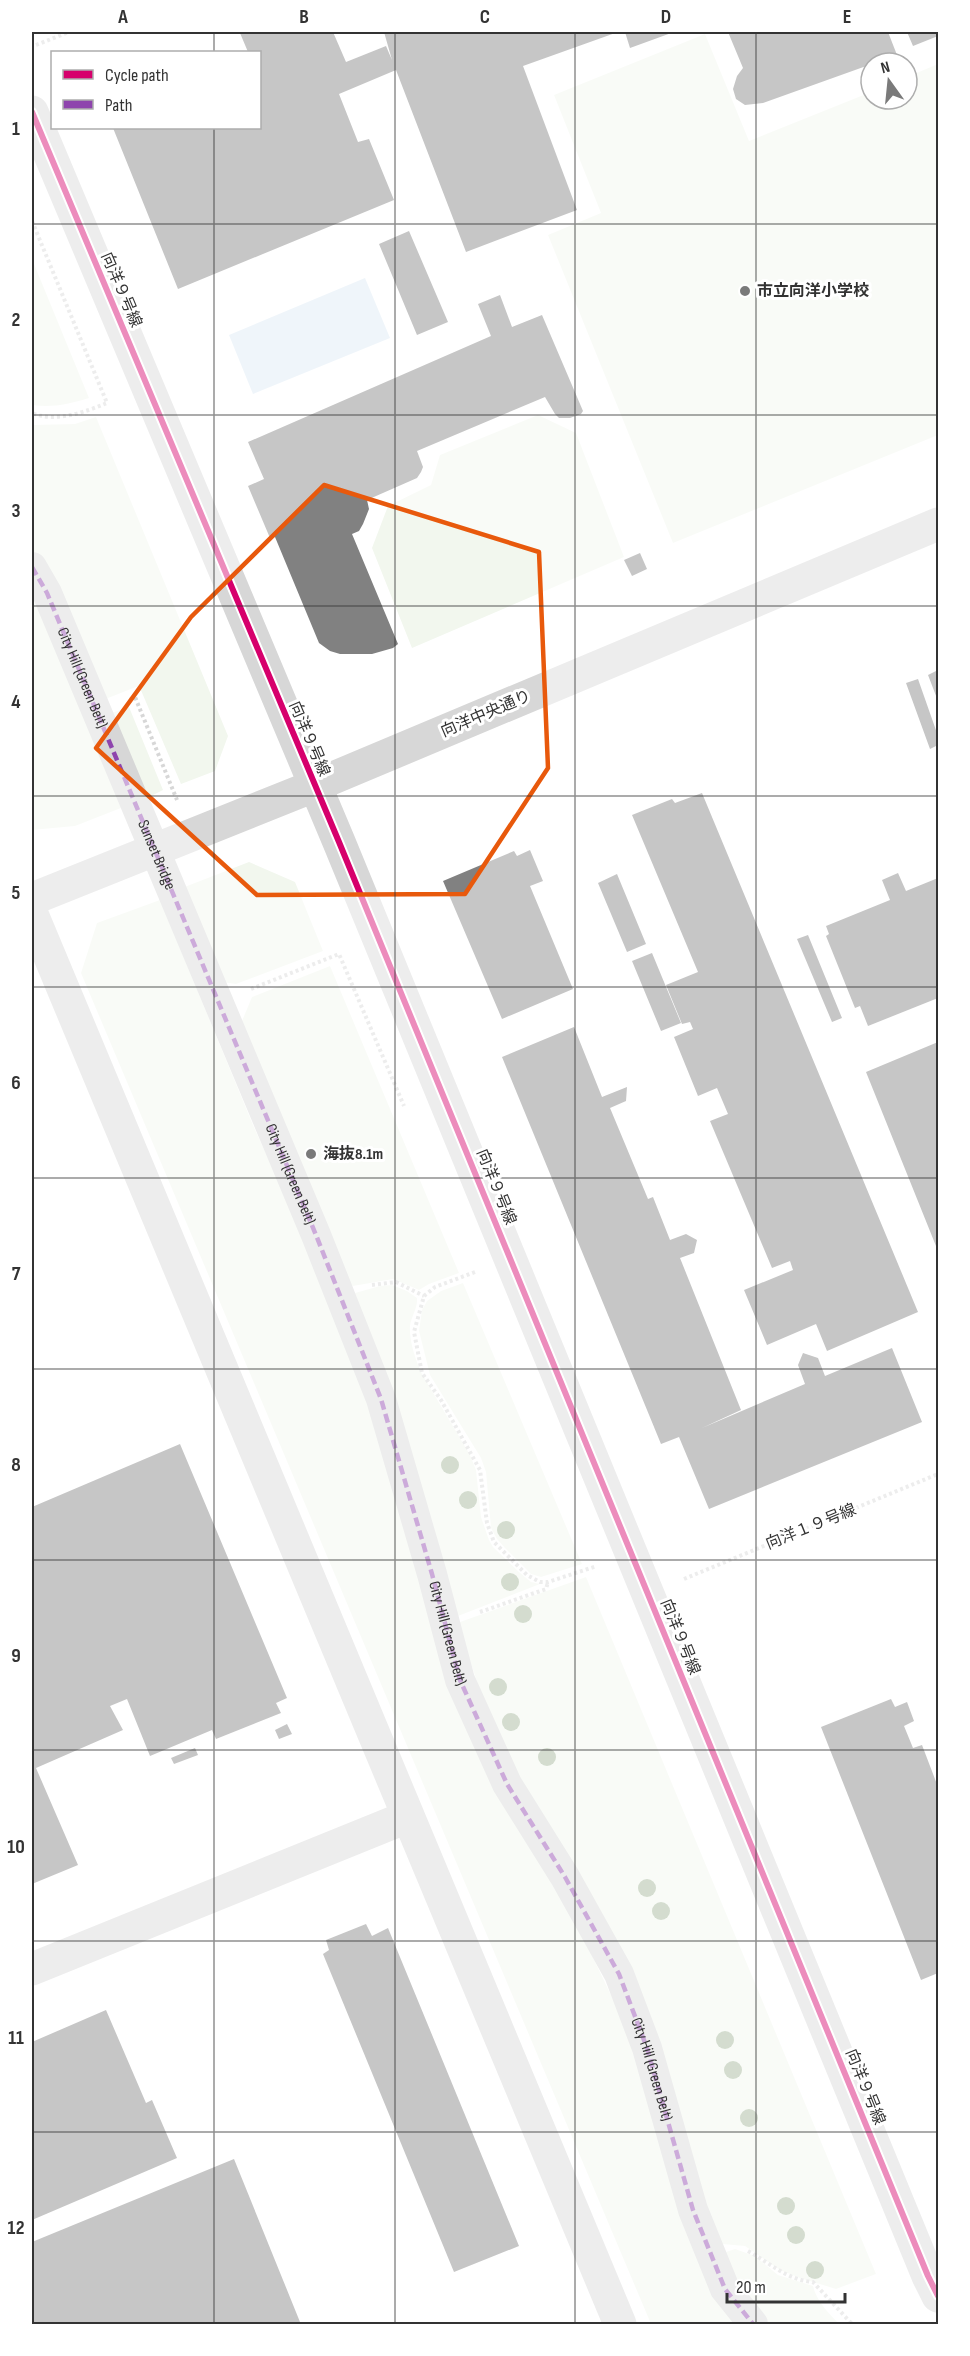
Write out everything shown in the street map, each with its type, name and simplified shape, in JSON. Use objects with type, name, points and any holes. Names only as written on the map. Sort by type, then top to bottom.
[{"type":"street","name":"向洋９号線","points":[[32,112],[348,864],[933,2286]]},
{"type":"street","name":"向洋中央通り","points":[[32,899],[314,786],[939,524]]},
{"type":"street","name":"City Hill (Green Belt)","points":[[32,567],[47,593],[129,790]]},
{"type":"street","name":"Sunset Bridge","points":[[129,790],[182,920]]},
{"type":"street","points":[[32,914],[620,2325]]},
{"type":"street","name":"City Hill (Green Belt)","points":[[182,920],[340,1295],[381,1400],[460,1680],[507,1784],[565,1876],[619,1974],[647,2048],[693,2210],[725,2289],[753,2325]]},
{"type":"street","points":[[32,1969],[407,1817]]},
{"type":"path","points":[[36,45],[69,32]]},
{"type":"path","points":[[32,221],[107,403],[84,413],[39,417],[32,413]]},
{"type":"path","points":[[135,697],[177,800]]},
{"type":"path","points":[[217,1003],[339,954]]},
{"type":"path","points":[[475,1272],[435,1287],[424,1296],[414,1332],[422,1373],[441,1400],[480,1470],[487,1523],[494,1542],[527,1575],[540,1582],[548,1582],[598,1566]]},
{"type":"path","points":[[340,1295],[381,1282],[396,1282],[424,1296]]},
{"type":"path","points":[[445,1624],[546,1589],[548,1582]]},
{"type":"path","points":[[710,2252],[734,2247],[746,2249],[780,2273],[804,2282],[813,2282],[852,2325]]},
{"type":"highlighted area","points":[[324,485],[539,552],[548,768],[465,894],[257,895],[96,748],[191,617]]},
{"type":"shaded area","points":[[705,34],[749,141],[859,97],[859,111],[919,111],[919,72],[938,64],[938,435],[673,543],[548,235],[601,213],[554,95]]},
{"type":"shaded area","points":[[32,259],[89,398],[61,405],[32,405]]},
{"type":"shaded area","points":[[365,278],[390,338],[253,394],[229,335]]},
{"type":"shaded area","points":[[538,415],[576,433],[624,557],[412,648],[372,548],[388,506],[431,485],[440,455]]},
{"type":"shaded area","points":[[96,417],[228,736],[215,771],[181,784],[140,688],[136,687],[103,700],[58,597],[32,552],[32,425],[75,424]]},
{"type":"shaded area","points":[[32,598],[50,633],[121,808],[75,826],[32,830]]},
{"type":"shaded area","points":[[129,707],[163,790],[145,799],[109,714]]},
{"type":"shaded area","points":[[249,862],[295,882],[323,951],[236,984],[222,982],[182,888]]},
{"type":"shaded area","points":[[160,900],[253,1125],[356,1356],[399,1497],[571,1912],[623,2020],[638,2063],[687,2236],[706,2275],[736,2324],[651,2324],[81,973],[97,923]]},
{"type":"shaded area","points":[[330,966],[459,1273],[419,1290],[393,1279],[353,1286],[350,1284],[242,1021],[252,997]]},
{"type":"shaded area","points":[[463,1283],[582,1564],[541,1577],[531,1574],[497,1539],[491,1528],[486,1472],[481,1458],[430,1375],[419,1331],[422,1310],[427,1301],[441,1291]]},
{"type":"shaded area","points":[[392,1285],[417,1298],[410,1326],[413,1351],[422,1374],[470,1455],[476,1470],[481,1517],[489,1540],[493,1547],[519,1572],[531,1582],[540,1584],[458,1616],[442,1564],[433,1524],[355,1293]]},
{"type":"shaded area","points":[[586,1577],[876,2274],[836,2289],[780,2270],[745,2246],[722,2244],[531,1796],[506,1753],[481,1694],[458,1624]]},
{"type":"shaded area","points":[[735,2249],[755,2256],[778,2275],[813,2286],[820,2302],[839,2324],[770,2324],[742,2291],[723,2253]]},
{"type":"building","points":[[333,32],[346,62],[386,46],[392,60],[384,32],[618,32],[523,66],[577,210],[466,252],[396,70],[339,94],[358,142],[369,139],[394,200],[178,289],[113,129],[261,129],[261,51],[248,51],[240,33]]},
{"type":"building","points":[[625,32],[674,32],[630,48]]},
{"type":"building","points":[[728,32],[888,32],[895,51],[859,51],[859,69],[763,103],[745,105],[736,99],[733,89],[737,76],[743,68]]},
{"type":"building","points":[[907,32],[938,32],[938,36],[913,46]]},
{"type":"building","points":[[409,231],[448,322],[417,335],[379,244]]},
{"type":"building","points":[[500,295],[512,327],[542,315],[583,411],[570,418],[559,418],[545,397],[417,451],[423,467],[417,478],[367,500],[369,509],[363,524],[359,531],[352,534],[398,644],[393,648],[372,654],[340,654],[330,651],[319,643],[275,537],[270,538],[248,486],[264,479],[248,442],[491,336],[478,304]]},
{"type":"building","points":[[640,553],[647,569],[632,576],[624,560]]},
{"type":"building","points":[[936,671],[938,676],[938,701],[928,675]]},
{"type":"building","points":[[918,679],[938,736],[938,745],[930,749],[906,683]]},
{"type":"building","points":[[702,793],[918,1312],[827,1351],[816,1324],[767,1345],[744,1290],[793,1270],[790,1261],[772,1268],[710,1121],[728,1114],[717,1088],[698,1096],[674,1037],[693,1029],[690,1022],[682,1024],[666,985],[698,972],[632,815],[672,799],[675,803]]},
{"type":"building","points":[[530,850],[543,881],[530,886],[573,989],[502,1019],[443,881],[514,851],[517,856]]},
{"type":"building","points":[[898,873],[906,891],[938,878],[938,998],[868,1026],[860,1006],[855,1008],[826,936],[829,934],[826,926],[890,900],[882,880]]},
{"type":"building","points":[[617,874],[646,944],[627,952],[598,883]]},
{"type":"building","points":[[808,935],[842,1018],[832,1022],[797,939]]},
{"type":"building","points":[[652,953],[681,1023],[661,1031],[632,961]]},
{"type":"building","points":[[574,1027],[602,1097],[627,1087],[626,1101],[610,1108],[648,1199],[653,1197],[670,1240],[686,1234],[697,1240],[694,1253],[680,1258],[741,1410],[702,1428],[805,1384],[798,1365],[803,1353],[818,1358],[825,1376],[892,1348],[922,1422],[709,1509],[679,1437],[661,1444],[502,1057]]},
{"type":"building","points":[[938,1042],[938,1251],[866,1072]]},
{"type":"building","points":[[180,1444],[287,1698],[276,1703],[281,1713],[216,1739],[212,1730],[150,1756],[127,1699],[110,1706],[123,1730],[36,1768],[78,1865],[32,1884],[32,1507]]},
{"type":"building","points":[[891,1699],[895,1707],[907,1702],[914,1721],[904,1726],[913,1748],[922,1745],[938,1787],[938,1973],[921,1980],[821,1727]]},
{"type":"building","points":[[287,1724],[292,1734],[279,1739],[275,1730]]},
{"type":"building","points":[[195,1748],[198,1755],[174,1764],[171,1758]]},
{"type":"building","points":[[366,1924],[372,1936],[388,1928],[519,2246],[454,2272],[323,1954],[329,1950],[326,1940]]},
{"type":"building","points":[[106,2010],[146,2103],[152,2100],[177,2158],[32,2220],[32,2042]]},
{"type":"building","points":[[234,2159],[300,2322],[295,2324],[32,2324],[32,2242]]},
{"type":"marked path","points":[[32,567],[47,593],[316,1235],[381,1399],[460,1680],[507,1784],[565,1877],[619,1974],[647,2048],[693,2210],[725,2289],[753,2324]]},
{"type":"cycle path","points":[[32,112],[339,842],[938,2296]]},
{"type":"place","name":"市立向洋小学校","points":[[745,291]]},
{"type":"place","name":"海抜8.1m","points":[[311,1154]]}]
